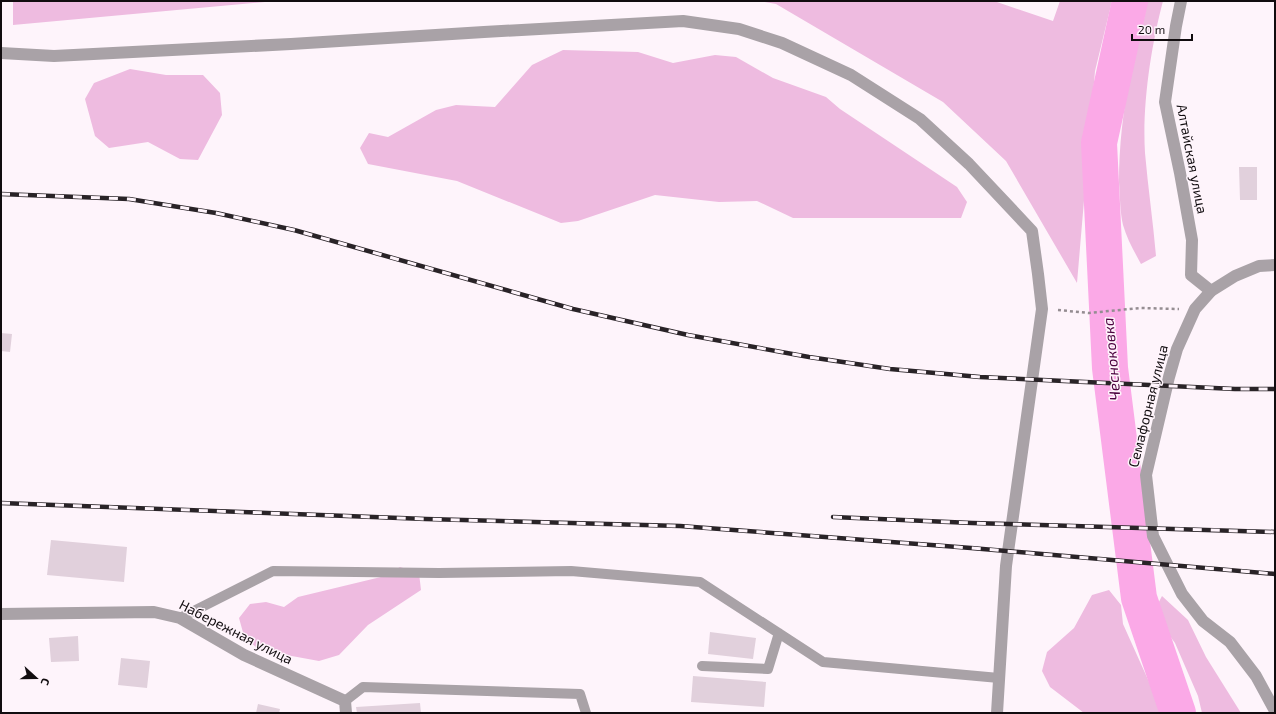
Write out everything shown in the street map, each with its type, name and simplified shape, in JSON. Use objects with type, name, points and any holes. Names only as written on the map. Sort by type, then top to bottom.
[{"type":"street","name":"Алтайская улица","points":[[1181,1],[1165,102],[1192,240],[1191,275],[1211,291]]},
{"type":"street","points":[[1,54],[54,56],[283,45],[683,21],[739,29],[782,43],[851,75],[920,119],[969,164],[1032,231],[1038,274],[1042,309],[1006,566],[997,713]]},
{"type":"street","name":"Семафорная улица","points":[[1275,265],[1259,266],[1235,276],[1211,291],[1195,309],[1177,349],[1146,475],[1153,536],[1182,594],[1203,621],[1230,642],[1256,676],[1275,711]]},
{"type":"street","name":"Набережная улица","points":[[1,614],[154,612],[180,618],[244,655],[346,707]]},
{"type":"lane","points":[[180,618],[273,571],[571,571],[700,582],[823,662],[999,678]]},
{"type":"lane","points":[[702,666],[768,669],[779,634]]},
{"type":"lane","points":[[346,707],[363,686],[580,694],[586,713]]},
{"type":"path","points":[[1042,309],[1089,312],[1140,308],[1195,309]]},
{"type":"shaded area","points":[[13,1],[276,1],[13,25]]},
{"type":"shaded area","points":[[760,1],[994,1],[1053,21],[1060,1],[1112,1],[1095,71],[1077,283],[1006,161],[943,102],[776,4]]},
{"type":"shaded area","points":[[1147,1],[1163,1],[1148,76],[1144,135],[1156,256],[1141,264],[1123,225],[1120,204],[1119,169],[1125,102]]},
{"type":"shaded area","points":[[563,50],[638,52],[673,63],[715,55],[736,57],[773,78],[826,97],[840,109],[957,187],[967,202],[961,218],[793,218],[757,201],[719,202],[655,195],[578,221],[561,223],[457,181],[368,164],[360,148],[369,133],[388,137],[436,110],[456,105],[495,107],[532,65]]},
{"type":"shaded area","points":[[130,69],[166,75],[203,75],[220,93],[222,115],[198,160],[180,159],[148,142],[109,148],[95,136],[85,99],[94,83]]},
{"type":"shaded area","points":[[400,567],[419,573],[421,590],[368,625],[339,655],[319,661],[259,650],[244,636],[239,618],[250,604],[266,602],[284,607],[298,597],[385,576]]},
{"type":"shaded area","points":[[1109,590],[1121,605],[1123,624],[1163,713],[1084,713],[1050,687],[1042,671],[1047,652],[1074,628],[1092,595]]},
{"type":"shaded area","points":[[1162,596],[1188,620],[1206,657],[1241,713],[1202,713],[1198,696],[1175,643],[1153,613]]},
{"type":"building","points":[[1239,167],[1257,167],[1257,200],[1240,200]]},
{"type":"building","points":[[1,333],[12,334],[10,352],[1,351]]},
{"type":"building","points":[[51,540],[127,547],[124,582],[47,575]]},
{"type":"building","points":[[710,632],[756,638],[753,659],[708,654]]},
{"type":"building","points":[[78,636],[79,661],[51,662],[49,638]]},
{"type":"building","points":[[121,658],[150,661],[147,688],[118,685]]},
{"type":"building","points":[[693,676],[766,682],[764,707],[691,702]]},
{"type":"building","points":[[420,703],[421,713],[357,713],[356,707]]},
{"type":"building","points":[[258,704],[280,709],[279,713],[256,713]]},
{"type":"waterway","name":"Чесноковка","points":[[1130,1],[1099,143],[1110,368],[1139,598],[1178,713]]},
{"type":"railway","points":[[1,194],[129,199],[216,213],[294,230],[573,309],[688,335],[809,357],[890,369],[980,377],[1235,389],[1275,389]]},
{"type":"railway","points":[[1,503],[426,519],[680,526],[971,548],[1275,574]]},
{"type":"railway","points":[[833,517],[972,523],[1275,532]]}]
